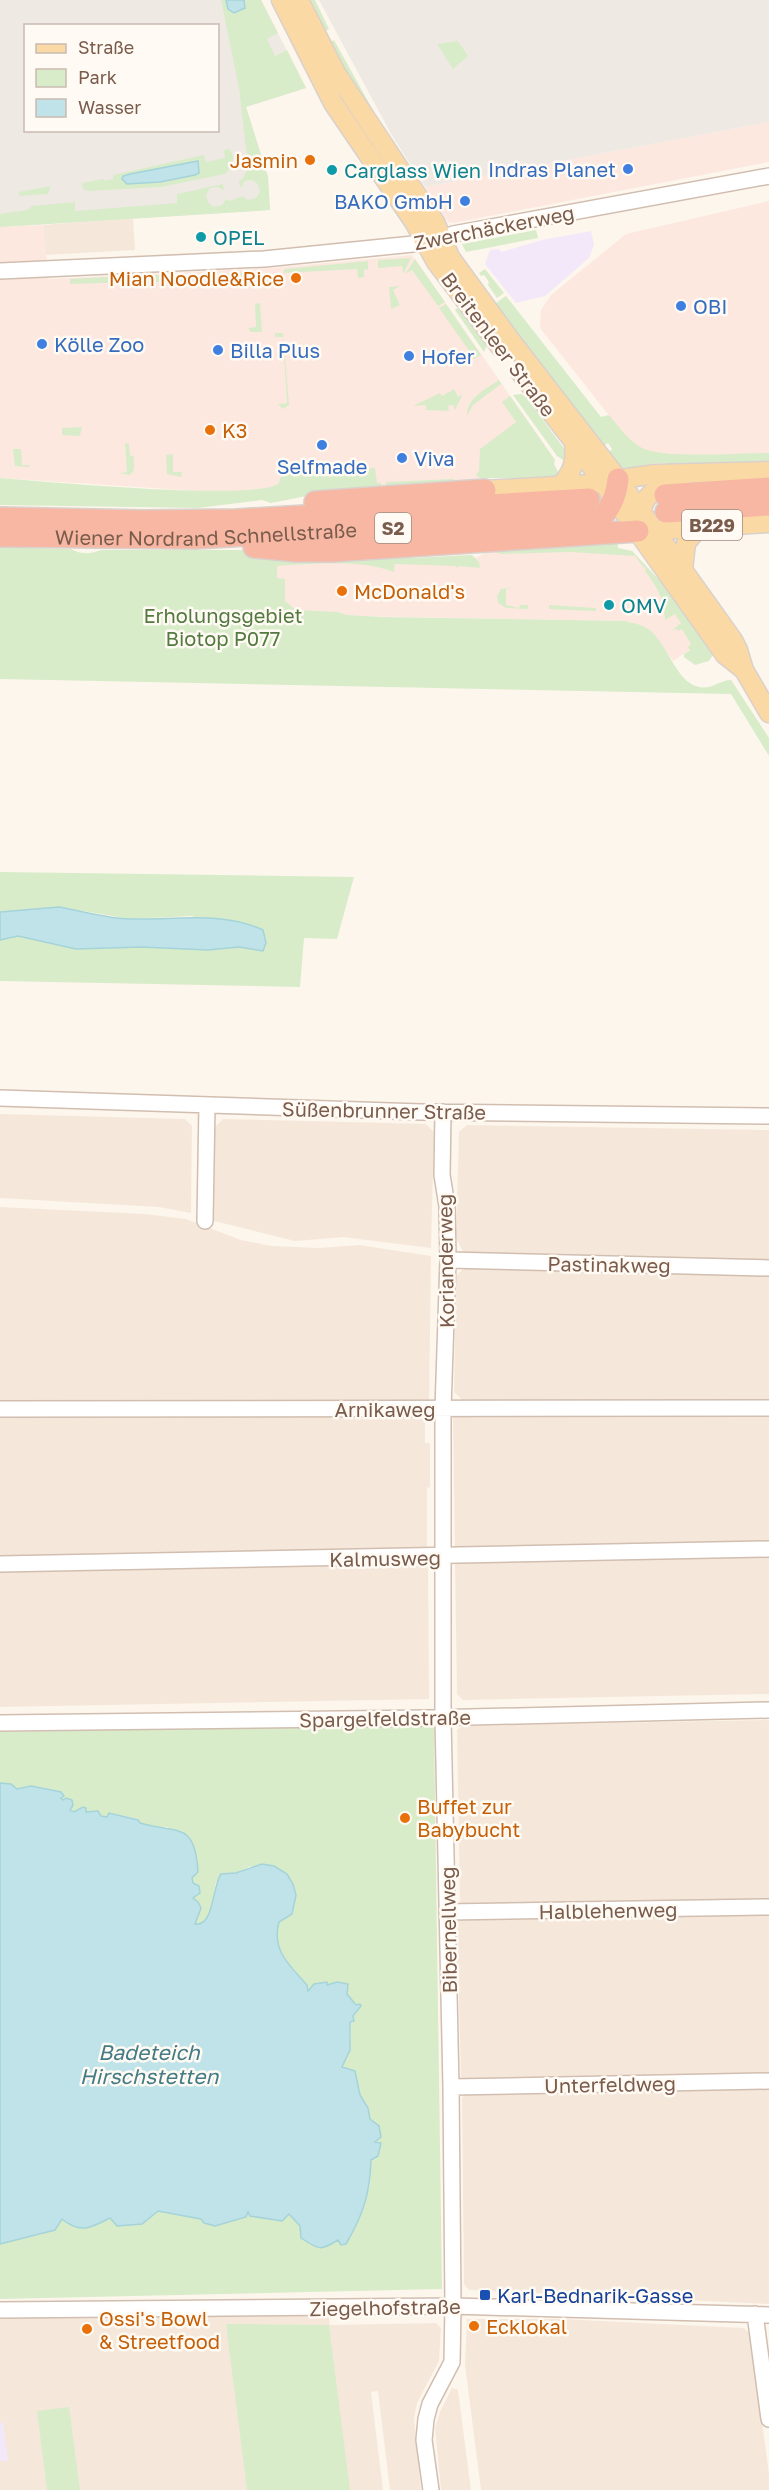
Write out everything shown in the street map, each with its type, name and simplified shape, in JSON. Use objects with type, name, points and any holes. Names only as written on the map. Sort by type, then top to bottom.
[{"type":"highway","points":[[578,536],[601,520],[612,486]]},
{"type":"highway","points":[[769,488],[666,503],[769,506]]},
{"type":"highway","points":[[236,520],[258,510],[330,500],[484,490]]},
{"type":"highway","name":"Wiener Nordrand Schnellstraße","points":[[0,519],[236,520],[589,508],[195,538],[0,536]]},
{"type":"highway","points":[[195,538],[207,546],[333,551],[578,536],[644,524]]},
{"type":"main road","name":"Breitenleer Straße","points":[[281,0],[333,103],[434,242],[450,257],[612,486]]},
{"type":"main road","name":"Breitenleer Straße","points":[[299,0],[340,80],[428,212],[436,262],[574,442],[683,569],[733,640],[744,670],[769,713]]},
{"type":"main road","points":[[560,486],[575,462],[574,442]]},
{"type":"main road","points":[[484,490],[612,486],[655,474],[769,471]]},
{"type":"main road","points":[[644,524],[651,494],[659,486],[716,472]]},
{"type":"main road","name":"B229","points":[[644,524],[769,523]]},
{"type":"main road","name":"Breitenleer Straße","points":[[644,524],[725,654],[744,670]]},
{"type":"main road","points":[[683,569],[686,543],[701,525]]},
{"type":"street","name":"Zwerchäckerweg","points":[[0,271],[264,259],[434,242],[453,234],[769,176]]},
{"type":"street","name":"Süßenbrunner Straße","points":[[0,1098],[443,1112],[769,1116]]},
{"type":"street","points":[[205,1221],[207,1105]]},
{"type":"street","name":"Korianderweg","points":[[443,1112],[442,1175],[447,1206],[448,1260],[443,1409]]},
{"type":"street","name":"Pastinakweg","points":[[448,1260],[769,1268]]},
{"type":"street","name":"Arnikaweg","points":[[0,1409],[769,1408]]},
{"type":"street","name":"Bibernellweg","points":[[443,1409],[443,1718],[453,2306]]},
{"type":"street","name":"Kalmusweg","points":[[0,1564],[769,1549]]},
{"type":"street","name":"Spargelfeldstraße","points":[[0,1723],[443,1718],[769,1710]]},
{"type":"street","name":"Halblehenweg","points":[[447,1912],[769,1907]]},
{"type":"street","name":"Unterfeldweg","points":[[451,2087],[769,2081]]},
{"type":"street","points":[[431,2490],[424,2440],[426,2419],[430,2404],[452,2362],[453,2306]]},
{"type":"street","name":"Ziegelhofstraße","points":[[0,2310],[453,2306],[762,2315]]},
{"type":"street","points":[[762,2315],[769,2419]]},
{"type":"shaded area","points":[[0,0],[261,0],[306,88],[246,107],[268,177],[270,210],[0,227]]},
{"type":"shaded area","points":[[319,0],[769,0],[769,122],[425,187],[391,134]]},
{"type":"shaded area","points":[[769,122],[769,162],[453,223],[448,222],[425,187]]},
{"type":"shaded area","points":[[769,201],[769,461],[640,462],[626,437],[540,328],[541,310],[551,295],[626,234]]},
{"type":"shaded area","points":[[133,218],[135,250],[45,255],[43,225]]},
{"type":"shaded area","points":[[43,225],[49,279],[272,268],[412,255],[555,460],[554,464],[560,476],[482,478],[466,484],[379,489],[213,492],[0,478],[0,227]]},
{"type":"shaded area","points":[[591,231],[594,244],[589,258],[545,296],[516,303],[485,264],[490,250],[499,249],[501,252],[542,240]]},
{"type":"shaded area","points":[[617,541],[618,548],[632,551],[661,582],[703,641],[673,661],[647,628],[625,621],[292,615],[276,599],[277,552],[414,558],[469,555],[476,558],[490,550]]},
{"type":"shaded area","points":[[0,1114],[185,1119],[192,1126],[191,1213],[159,1207],[0,1198]]},
{"type":"shaded area","points":[[223,1119],[426,1124],[434,1132],[431,1248],[343,1237],[295,1241],[214,1221],[215,1127]]},
{"type":"shaded area","points":[[467,1125],[769,1130],[769,1260],[464,1253],[456,1238],[459,1132]]},
{"type":"shaded area","points":[[0,1207],[145,1214],[186,1219],[241,1240],[271,1246],[319,1248],[359,1245],[431,1256],[429,1403],[0,1403]]},
{"type":"shaded area","points":[[466,1266],[769,1275],[769,1400],[462,1400],[454,1392],[456,1276]]},
{"type":"shaded area","points":[[0,1416],[425,1416],[425,1443],[430,1443],[427,1550],[0,1558]]},
{"type":"shaded area","points":[[453,1416],[769,1416],[769,1545],[455,1551]]},
{"type":"shaded area","points":[[769,1555],[769,1694],[463,1700],[457,1694],[455,1561]]},
{"type":"shaded area","points":[[428,1563],[429,1699],[0,1707],[0,1568]]},
{"type":"shaded area","points":[[769,1720],[769,1904],[465,1909],[460,1904],[457,1730],[462,1726]]},
{"type":"shaded area","points":[[769,1912],[769,2078],[466,2083],[461,2079],[457,1922],[459,1918]]},
{"type":"shaded area","points":[[769,2086],[769,2304],[469,2290],[464,2284],[462,2098],[467,2092]]},
{"type":"shaded area","points":[[328,2311],[330,2325],[436,2323],[441,2328],[439,2361],[417,2403],[414,2418],[421,2490],[390,2490],[378,2391],[371,2392],[383,2490],[0,2490],[0,2315]]},
{"type":"shaded area","points":[[467,2319],[561,2319],[744,2328],[750,2334],[769,2474],[769,2490],[481,2490],[465,2365]]},
{"type":"shaded area","points":[[452,2388],[458,2390],[471,2490],[441,2490],[435,2428]]},
{"type":"shaded area","points":[[0,2423],[3,2423],[8,2460],[0,2461]]},
{"type":"green space","points":[[221,0],[261,0],[278,33],[267,39],[275,56],[287,50],[306,88],[246,107],[268,177],[270,210],[0,227],[0,214],[27,210],[32,206],[75,202],[75,211],[177,203],[177,194],[223,184],[224,191],[218,187],[210,188],[206,195],[208,202],[214,207],[222,205],[226,199],[230,201],[242,196],[248,200],[256,198],[260,192],[258,184],[252,180],[245,181],[240,188],[239,181],[244,177],[248,166],[239,88]]},
{"type":"green space","points":[[310,0],[315,0],[329,29],[325,31]]},
{"type":"green space","points":[[334,40],[374,112],[374,116],[341,68],[343,66],[330,42]]},
{"type":"green space","points":[[458,41],[468,56],[453,69],[437,44]]},
{"type":"green space","points":[[229,149],[233,162],[225,174],[161,187],[88,191],[83,189],[82,183],[103,179],[106,181],[113,179],[113,175],[199,156],[204,155],[206,162],[225,158],[224,150]]},
{"type":"green space","points":[[51,186],[48,194],[19,196],[19,192]]},
{"type":"green space","points":[[536,230],[538,238],[466,252],[462,244]]},
{"type":"green space","points":[[411,258],[403,274],[402,266],[378,268],[378,260]]},
{"type":"green space","points":[[415,259],[445,302],[438,306],[412,270],[405,274]]},
{"type":"green space","points":[[368,261],[368,269],[364,270],[364,277],[358,278],[357,269],[283,273],[285,269]]},
{"type":"green space","points":[[485,269],[504,293],[497,298],[484,275],[481,276],[479,273]]},
{"type":"green space","points":[[252,272],[254,283],[241,285],[240,277],[155,282],[155,289],[153,289],[155,275],[190,276]]},
{"type":"green space","points":[[127,276],[130,282],[70,284],[70,279]]},
{"type":"green space","points":[[400,286],[393,290],[400,305],[391,309],[389,287]]},
{"type":"green space","points":[[506,296],[601,417],[609,415],[637,445],[667,453],[769,453],[769,463],[685,467],[660,463],[624,469],[608,454],[612,449],[608,443],[602,447],[518,336],[496,303]]},
{"type":"green space","points":[[260,303],[262,332],[251,332],[248,328],[256,327],[255,304]]},
{"type":"green space","points":[[446,304],[481,355],[467,363],[474,358],[439,308]]},
{"type":"green space","points":[[460,306],[488,343],[484,352],[455,310]]},
{"type":"green space","points":[[275,333],[283,333],[289,405],[283,409],[278,404],[287,403],[283,337],[275,337]]},
{"type":"green space","points":[[499,380],[501,384],[473,405],[467,416],[473,399]]},
{"type":"green space","points":[[454,389],[458,397],[463,394],[455,410],[453,405],[448,406],[449,411],[426,410],[426,405],[413,406],[440,393],[442,396]]},
{"type":"green space","points":[[521,394],[526,397],[566,451],[568,463],[557,456],[513,395]]},
{"type":"green space","points":[[510,396],[555,460],[554,464],[560,476],[480,478],[476,475],[479,471],[480,449],[516,422],[502,402]]},
{"type":"green space","points":[[82,427],[80,436],[62,435],[62,428]]},
{"type":"green space","points":[[125,443],[129,444],[130,455],[134,457],[134,470],[130,475],[119,473],[127,472]]},
{"type":"green space","points":[[13,449],[21,449],[22,465],[30,465],[29,467],[15,466]]},
{"type":"green space","points":[[173,454],[173,472],[182,472],[181,477],[167,474],[166,455]]},
{"type":"green space","points":[[375,468],[377,483],[381,483],[381,487],[386,487],[386,482],[452,479],[466,483],[312,495],[271,503],[262,500],[198,508],[0,505],[0,478],[147,489],[232,491],[263,488],[279,483],[282,472],[290,472],[291,475]]},
{"type":"green space","points":[[617,541],[618,548],[632,551],[661,582],[713,655],[709,661],[695,665],[684,657],[684,654],[690,650],[688,647],[691,644],[682,629],[672,630],[681,623],[675,614],[665,620],[660,594],[645,571],[646,567],[644,568],[635,556],[570,552],[501,554],[491,551]]},
{"type":"green space","name":"Erholungsgebiet Biotop P077","points":[[0,547],[71,549],[86,553],[101,550],[241,550],[414,558],[472,555],[479,562],[480,568],[395,564],[394,572],[366,565],[306,564],[277,566],[277,578],[285,579],[285,601],[296,610],[382,617],[625,621],[642,626],[661,642],[678,670],[691,684],[704,688],[731,680],[769,738],[769,756],[731,694],[0,679]]},
{"type":"green space","points":[[516,587],[506,589],[506,605],[519,608],[520,605],[528,605],[528,609],[506,608],[498,603],[497,596],[501,589]]},
{"type":"green space","points":[[549,605],[596,608],[596,611],[549,609]]},
{"type":"green space","points":[[0,872],[354,877],[337,939],[304,938],[300,987],[0,981],[0,940],[18,936],[76,949],[141,947],[208,950],[240,947],[263,951],[192,916],[130,919],[59,907],[0,912]]},
{"type":"green space","points":[[434,1725],[442,2289],[0,2299],[0,2244],[27,2236],[41,2235],[62,2219],[110,2218],[142,2224],[157,2211],[202,2219],[248,2211],[289,2214],[300,2226],[338,2240],[341,2245],[370,2185],[374,2142],[368,2108],[360,2095],[355,2072],[342,2068],[351,2036],[350,2022],[361,2006],[356,2005],[337,1982],[327,1985],[327,1982],[308,1991],[307,1985],[284,1956],[278,1940],[279,1921],[292,1914],[251,1866],[216,1882],[210,1914],[202,1924],[195,1924],[201,1908],[193,1898],[192,1878],[168,1827],[156,1828],[140,1823],[138,1819],[109,1813],[107,1817],[86,1812],[86,1808],[74,1812],[54,1790],[31,1786],[17,1789],[11,1784],[0,1783],[0,1732]]},
{"type":"green space","points":[[226,2324],[329,2325],[350,2490],[247,2490]]},
{"type":"green space","points":[[69,2407],[80,2490],[47,2490],[37,2411]]},
{"type":"water","points":[[226,0],[244,0],[245,8],[234,13],[228,9]]},
{"type":"water","points":[[198,161],[199,173],[195,175],[160,182],[127,184],[122,179],[123,176],[130,174]]},
{"type":"water","points":[[59,907],[123,919],[215,918],[231,920],[263,930],[266,943],[263,951],[239,947],[208,950],[141,947],[76,949],[18,936],[0,940],[0,912]]},
{"type":"water","name":"Badeteich Hirschstetten","points":[[0,1783],[11,1784],[17,1789],[31,1786],[61,1792],[64,1796],[61,1798],[63,1800],[66,1798],[72,1800],[73,1805],[70,1810],[74,1812],[83,1807],[86,1808],[86,1812],[98,1811],[101,1816],[107,1817],[109,1813],[138,1820],[140,1823],[182,1832],[193,1844],[196,1856],[198,1872],[192,1878],[193,1883],[199,1886],[200,1893],[193,1898],[201,1908],[195,1924],[206,1919],[221,1874],[236,1873],[262,1864],[274,1866],[287,1874],[296,1895],[292,1914],[279,1922],[277,1932],[284,1957],[307,1985],[308,1991],[314,1984],[327,1982],[327,1985],[337,1982],[348,1984],[347,1994],[356,2005],[361,2006],[353,2016],[354,2021],[350,2022],[350,2050],[342,2067],[355,2071],[360,2095],[368,2108],[370,2119],[379,2126],[381,2137],[375,2142],[381,2143],[378,2156],[371,2160],[367,2194],[361,2214],[346,2244],[341,2245],[338,2240],[320,2248],[312,2245],[301,2238],[300,2226],[289,2214],[282,2221],[250,2216],[248,2212],[246,2217],[215,2226],[204,2223],[201,2219],[158,2211],[142,2224],[117,2226],[110,2218],[91,2227],[80,2228],[62,2219],[55,2230],[0,2244]]},
{"type":"place","name":"Jasmin","points":[[310,160]]},
{"type":"place","name":"Indras Planet","points":[[628,169]]},
{"type":"place","name":"Carglass Wien","points":[[332,170]]},
{"type":"place","name":"BAKO GmbH","points":[[465,201]]},
{"type":"place","name":"OPEL","points":[[201,237]]},
{"type":"place","name":"Mian Noodle&Rice","points":[[296,278]]},
{"type":"place","name":"OBI","points":[[681,306]]},
{"type":"place","name":"Kölle Zoo","points":[[42,344]]},
{"type":"place","name":"Billa Plus","points":[[218,350]]},
{"type":"place","name":"Hofer","points":[[409,356]]},
{"type":"place","name":"K3","points":[[210,430]]},
{"type":"place","name":"Selfmade","points":[[322,445]]},
{"type":"place","name":"Viva","points":[[402,458]]},
{"type":"place","name":"McDonald's","points":[[342,591]]},
{"type":"place","name":"OMV","points":[[609,605]]},
{"type":"place","name":"Buffet zur Babybucht","points":[[405,1818]]},
{"type":"place","name":"Karl-Bednarik-Gasse","points":[[485,2295]]},
{"type":"place","name":"Ecklokal","points":[[474,2326]]},
{"type":"place","name":"Ossi's Bowl & Streetfood","points":[[87,2329]]}]
